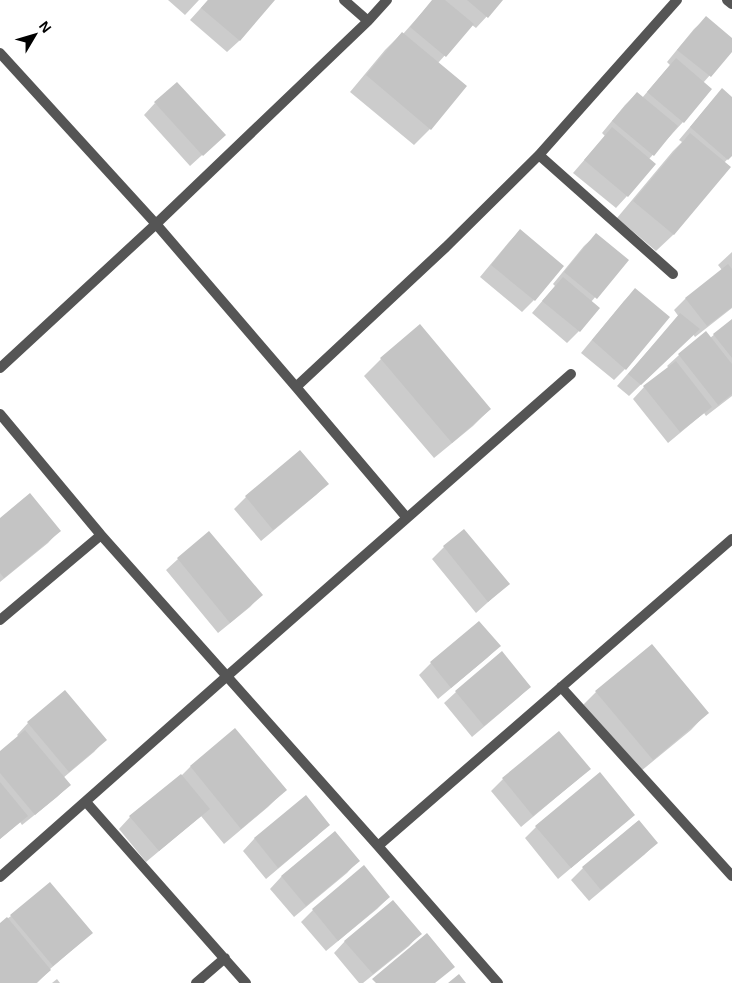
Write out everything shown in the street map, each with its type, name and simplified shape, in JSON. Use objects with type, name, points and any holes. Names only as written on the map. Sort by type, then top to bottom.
[{"type":"street","points":[[344,0],[368,21]]},
{"type":"street","points":[[0,368],[156,224],[368,21],[387,0]]},
{"type":"street","points":[[296,387],[446,247],[539,155],[677,0]]},
{"type":"street","points":[[727,0],[732,4]]},
{"type":"street","points":[[0,53],[156,224],[407,518]]},
{"type":"street","points":[[539,155],[673,274]]},
{"type":"street","points":[[0,877],[571,374]]},
{"type":"street","points":[[0,414],[101,535],[498,983]]},
{"type":"street","points":[[0,620],[101,535]]},
{"type":"street","points":[[378,846],[732,539]]},
{"type":"street","points":[[561,687],[732,876]]},
{"type":"street","points":[[86,802],[246,983]]},
{"type":"street","points":[[196,983],[224,958]]},
{"type":"building","points":[[208,0],[275,0],[240,41],[201,8]]},
{"type":"building","points":[[432,0],[445,0],[474,24],[446,57],[410,27]]},
{"type":"building","points":[[467,0],[503,0],[488,18]]},
{"type":"building","points":[[706,16],[732,38],[732,52],[711,77],[677,50]]},
{"type":"building","points":[[402,32],[467,86],[431,130],[366,75]]},
{"type":"building","points":[[676,58],[712,89],[684,123],[647,92]]},
{"type":"building","points":[[177,82],[226,135],[203,156],[154,102]]},
{"type":"building","points":[[722,88],[732,97],[732,156],[728,160],[690,127]]},
{"type":"building","points":[[637,92],[678,126],[654,156],[612,121]]},
{"type":"building","points":[[612,127],[656,164],[628,197],[584,160]]},
{"type":"building","points":[[690,133],[731,167],[674,235],[633,201]]},
{"type":"building","points":[[520,229],[564,266],[535,301],[491,265]]},
{"type":"building","points":[[596,233],[629,260],[597,299],[564,272]]},
{"type":"building","points":[[728,264],[732,269],[732,307],[707,326],[685,298]]},
{"type":"building","points":[[563,277],[600,308],[580,332],[542,301]]},
{"type":"building","points":[[635,288],[670,317],[626,370],[592,340]]},
{"type":"building","points":[[680,313],[700,329],[641,385],[628,374]]},
{"type":"building","points":[[732,319],[732,358],[713,334]]},
{"type":"building","points":[[420,324],[491,409],[452,443],[380,358]]},
{"type":"building","points":[[706,331],[732,364],[732,394],[718,405],[678,354]]},
{"type":"building","points":[[676,361],[712,407],[680,432],[643,386]]},
{"type":"building","points":[[300,450],[329,484],[273,530],[245,496]]},
{"type":"building","points":[[30,493],[61,531],[4,578],[0,573],[0,518]]},
{"type":"building","points":[[464,529],[510,584],[488,602],[443,546]]},
{"type":"building","points":[[209,531],[263,595],[230,623],[177,558]]},
{"type":"building","points":[[479,621],[501,646],[451,688],[430,662]]},
{"type":"building","points":[[652,644],[709,713],[653,760],[595,691]]},
{"type":"building","points":[[502,651],[531,687],[484,726],[455,691]]},
{"type":"building","points":[[65,690],[107,740],[69,772],[27,722]]},
{"type":"building","points":[[235,728],[287,790],[241,829],[190,766]]},
{"type":"building","points":[[25,730],[71,785],[35,815],[0,773],[0,751]]},
{"type":"building","points":[[559,731],[591,769],[533,816],[502,778]]},
{"type":"building","points":[[600,772],[635,815],[571,868],[535,826]]},
{"type":"building","points":[[181,774],[210,809],[159,851],[129,816]]},
{"type":"building","points":[[0,782],[28,816],[0,839]]},
{"type":"building","points":[[306,795],[330,825],[278,868],[254,838]]},
{"type":"building","points":[[639,820],[658,843],[601,890],[582,867]]},
{"type":"building","points":[[335,831],[360,861],[306,906],[281,876]]},
{"type":"building","points":[[364,865],[390,897],[338,941],[312,909]]},
{"type":"building","points":[[50,882],[93,933],[53,966],[10,915]]},
{"type":"building","points":[[393,900],[422,934],[373,974],[344,941]]},
{"type":"building","points":[[7,917],[51,970],[36,983],[0,983],[0,923]]},
{"type":"building","points":[[427,933],[455,967],[435,983],[376,983],[372,979]]},
{"type":"building","points":[[459,974],[466,983],[448,983]]}]
